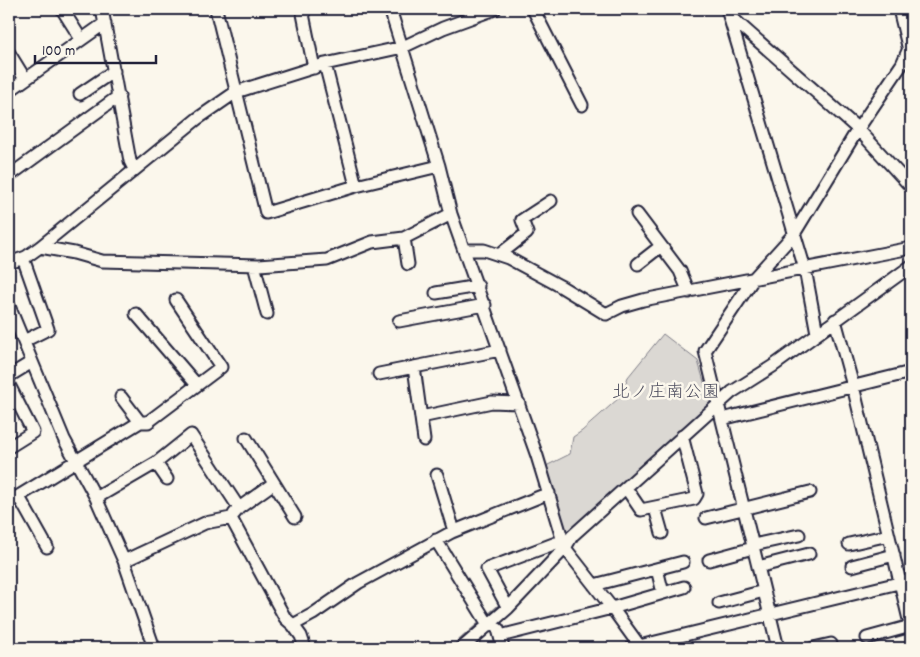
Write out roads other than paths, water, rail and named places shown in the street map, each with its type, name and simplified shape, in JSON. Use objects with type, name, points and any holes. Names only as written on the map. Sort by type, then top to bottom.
[{"type":"main road","points":[[901,9],[911,46]]},
{"type":"street","points":[[62,9],[81,40]]},
{"type":"street","points":[[102,9],[130,161],[134,169]]},
{"type":"street","points":[[216,9],[266,212],[356,186],[439,166]]},
{"type":"street","points":[[302,9],[314,68]]},
{"type":"street","points":[[390,9],[439,166],[451,214],[519,403],[564,544],[612,608],[638,647],[906,582]]},
{"type":"street","points":[[9,263],[23,258],[40,247],[197,119],[236,92],[325,64],[403,47],[443,28],[495,9]]},
{"type":"street","points":[[533,9],[582,105]]},
{"type":"street","points":[[729,13],[858,129],[911,187]]},
{"type":"street","points":[[729,13],[805,269],[817,333]]},
{"type":"street","points":[[9,92],[104,23]]},
{"type":"street","points":[[778,648],[705,351],[754,278],[794,234],[858,129],[902,64],[911,46]]},
{"type":"street","points":[[9,53],[25,80]]},
{"type":"street","points":[[325,64],[356,186]]},
{"type":"street","points":[[80,94],[114,71]]},
{"type":"street","points":[[9,176],[118,96]]},
{"type":"street","points":[[499,254],[526,233],[522,220],[551,201]]},
{"type":"street","points":[[40,247],[74,253],[102,261],[254,264],[327,260],[372,242],[404,238],[451,214]]},
{"type":"street","points":[[637,214],[680,271],[689,292]]},
{"type":"street","points":[[404,238],[408,264]]},
{"type":"street","points":[[638,264],[661,246]]},
{"type":"street","points":[[465,250],[484,250],[499,254],[553,282],[606,314],[622,306],[644,300],[911,248]]},
{"type":"street","points":[[23,258],[48,329],[24,341]]},
{"type":"street","points":[[254,264],[267,314]]},
{"type":"street","points":[[462,648],[508,608],[572,536],[732,392],[773,366],[911,266]]},
{"type":"street","points":[[436,293],[478,286]]},
{"type":"street","points":[[46,547],[14,500],[140,422],[148,422],[221,367],[176,300]]},
{"type":"street","points":[[9,306],[64,439],[96,498],[124,561],[154,648]]},
{"type":"street","points":[[399,322],[484,306]]},
{"type":"street","points":[[136,314],[197,386]]},
{"type":"street","points":[[835,320],[894,555],[906,582],[911,627],[867,638]]},
{"type":"street","points":[[379,374],[500,350]]},
{"type":"street","points":[[9,376],[32,362]]},
{"type":"street","points":[[414,367],[424,440]]},
{"type":"street","points":[[722,420],[911,372]]},
{"type":"street","points":[[9,385],[33,432],[9,446]]},
{"type":"street","points":[[121,397],[140,422]]},
{"type":"street","points":[[421,417],[492,402],[519,403]]},
{"type":"street","points":[[96,498],[156,463],[191,435],[239,508]]},
{"type":"street","points":[[626,488],[641,510],[694,498],[697,494],[682,436]]},
{"type":"street","points":[[246,438],[296,517]]},
{"type":"street","points":[[156,463],[167,479]]},
{"type":"street","points":[[438,474],[454,531]]},
{"type":"street","points":[[124,561],[205,523],[231,518],[239,508],[274,483]]},
{"type":"street","points":[[706,518],[810,492]]},
{"type":"street","points":[[293,625],[313,614],[358,583],[436,540],[549,493]]},
{"type":"street","points":[[655,508],[662,533]]},
{"type":"street","points":[[231,518],[285,618],[301,636],[306,648]]},
{"type":"street","points":[[709,560],[798,535]]},
{"type":"street","points":[[849,544],[889,535]]},
{"type":"street","points":[[436,540],[492,623],[500,636],[503,648]]},
{"type":"street","points":[[508,608],[487,569],[564,544]]},
{"type":"street","points":[[758,567],[809,554]]},
{"type":"street","points":[[852,566],[894,555]]},
{"type":"street","points":[[594,584],[682,562]]},
{"type":"street","points":[[656,569],[663,593]]},
{"type":"street","points":[[500,636],[612,608],[684,587]]},
{"type":"street","points":[[719,603],[764,590]]},
{"type":"street","points":[[813,648],[831,644]]},
{"type":"waterway","points":[[507,599],[522,586]]},
{"type":"waterway","points":[[486,617],[501,604]]},
{"type":"waterway","points":[[451,648],[482,621]]},
{"type":"park label","name":"北ノ庄南公園","points":[[666,393]]}]
